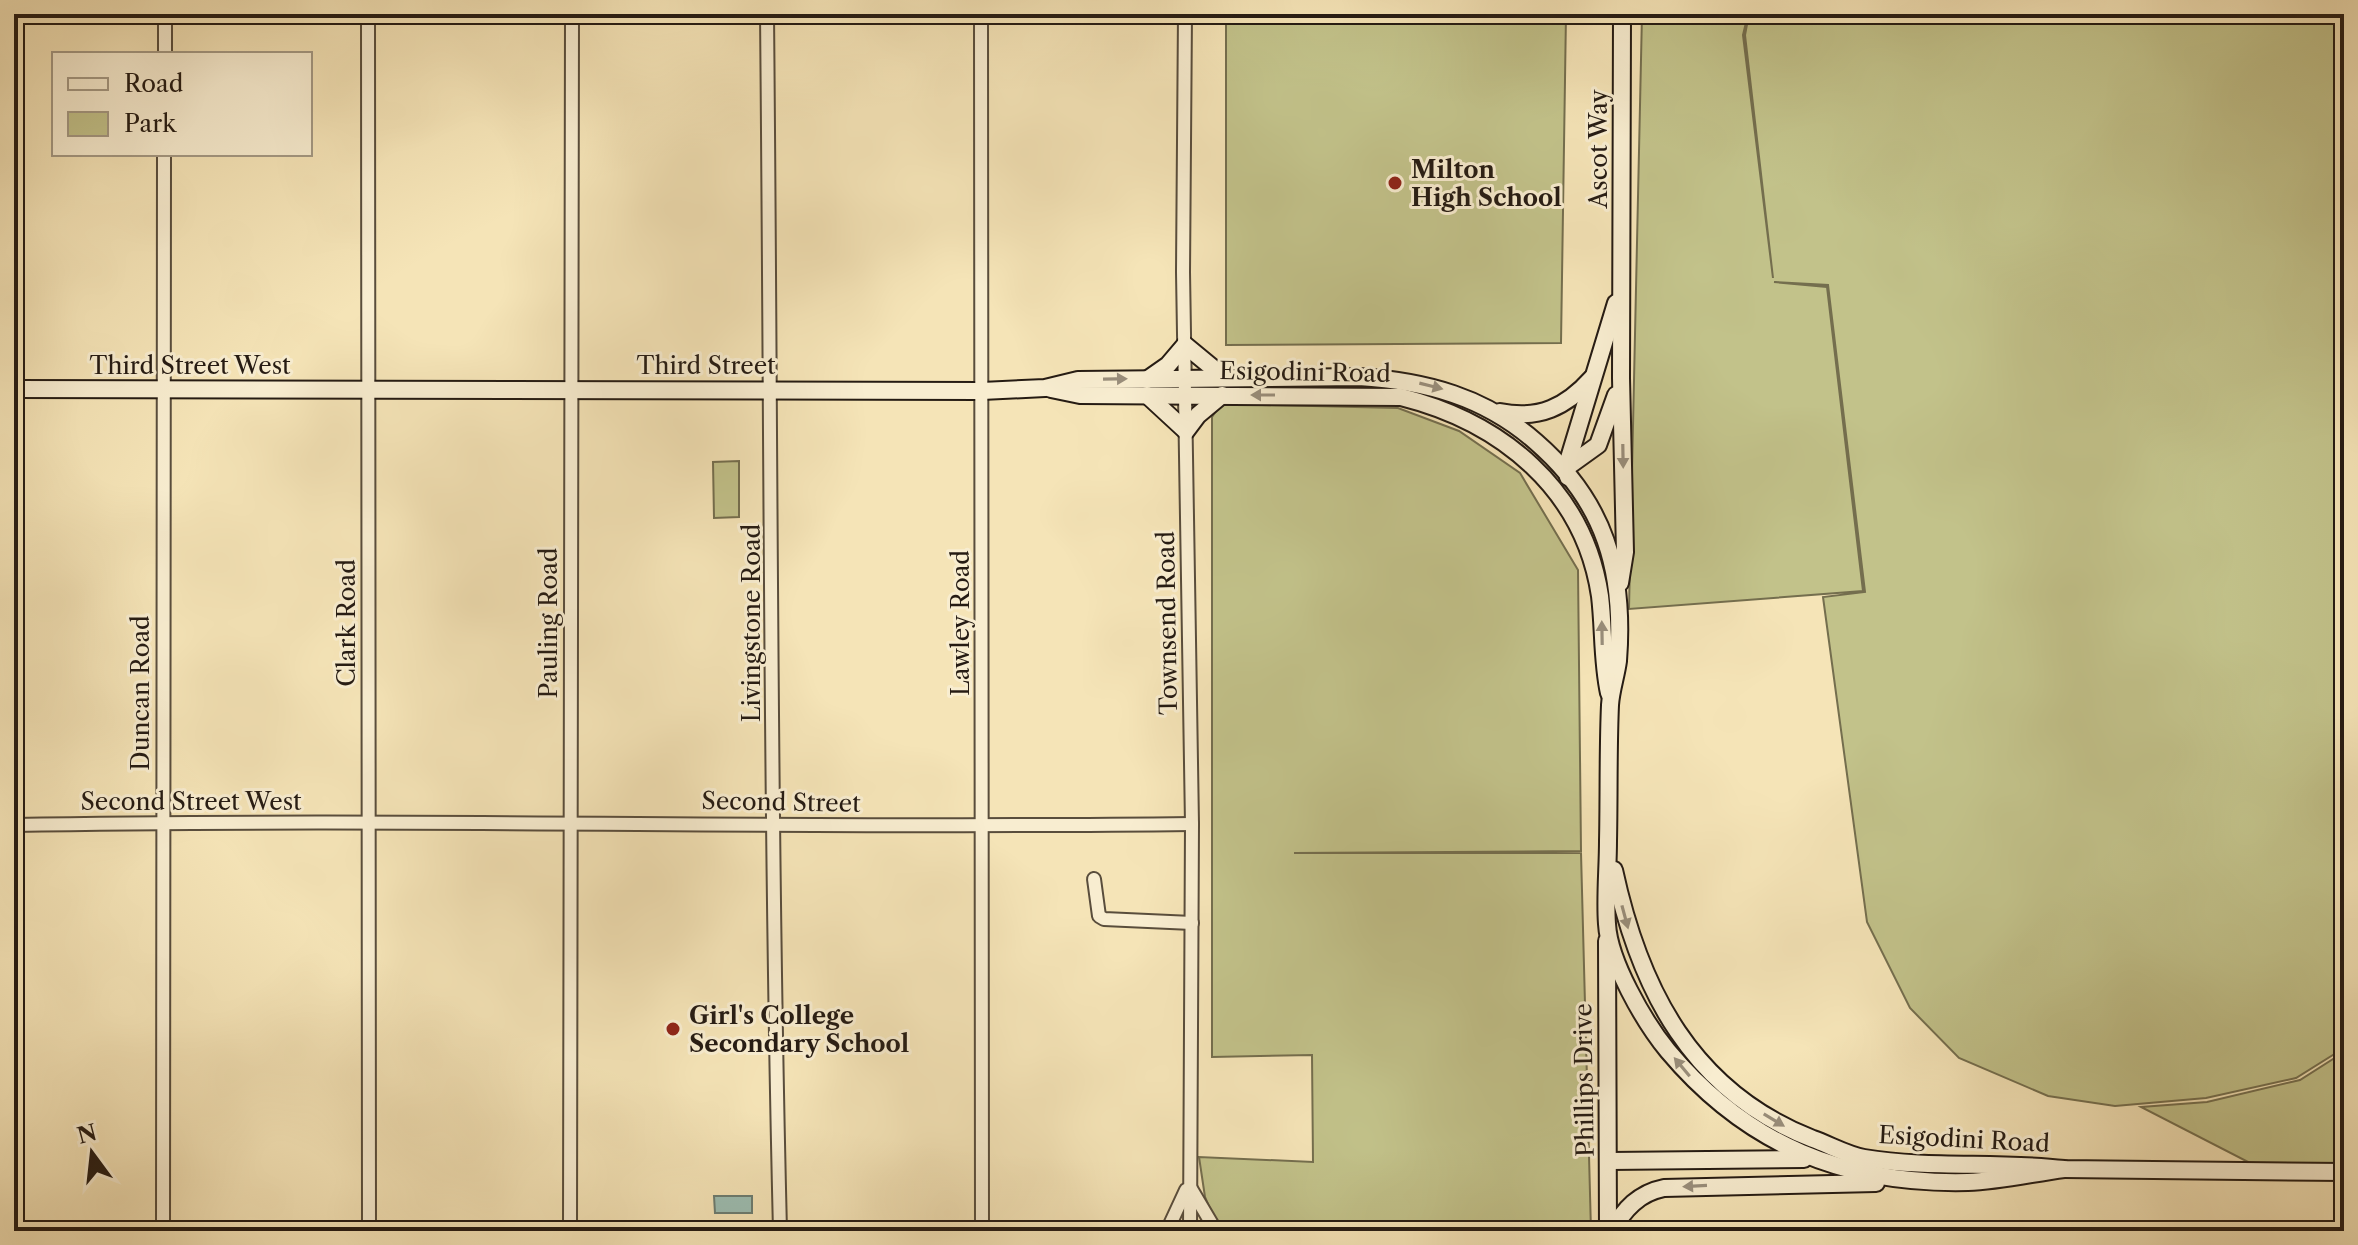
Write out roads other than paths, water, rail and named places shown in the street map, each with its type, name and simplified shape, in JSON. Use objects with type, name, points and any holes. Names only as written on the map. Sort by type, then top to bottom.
[{"type":"main road","name":"Ascot Way","points":[[1618,596],[1625,552],[1621,378],[1622,14]]},
{"type":"main road","points":[[1593,565],[1591,533],[1575,499],[1566,468],[1622,284]]},
{"type":"main road","points":[[1222,395],[1198,415],[1186,431],[1147,387],[1185,345],[1225,378]]},
{"type":"main road","points":[[1491,410],[1520,416],[1544,413],[1571,399],[1595,376]]},
{"type":"main road","name":"Esigodini Road","points":[[1186,387],[1225,378],[1405,379],[1464,396],[1491,410],[1521,429],[1566,468],[1583,490],[1605,534],[1618,596],[1618,663],[1610,701],[1607,927],[1639,1009],[1688,1075],[1706,1093],[1758,1132],[1813,1159],[1851,1172],[1969,1182],[2064,1169]]},
{"type":"main road","points":[[1566,468],[1598,445],[1621,378]]},
{"type":"main road","name":"Third Street","points":[[367,388],[982,391],[1045,388],[1078,380],[1147,387],[1186,387]]},
{"type":"main road","name":"Esigodini Road","points":[[1186,387],[1222,395],[1401,397],[1436,406],[1476,423],[1510,447],[1553,487],[1575,520],[1593,565],[1600,597],[1602,663],[1610,701]]},
{"type":"main road","name":"Third Street West","points":[[14,389],[367,388]]},
{"type":"main road","points":[[1476,423],[1499,427],[1566,468]]},
{"type":"main road","name":"Esigodini Road","points":[[1608,841],[1624,915],[1647,981],[1671,1024],[1693,1053],[1731,1091],[1793,1131],[1861,1157],[2064,1169],[2344,1172]]},
{"type":"main road","name":"Phillips Drive","points":[[1607,927],[1610,1231]]},
{"type":"main road","points":[[1610,1161],[1861,1157]]},
{"type":"main road","points":[[1610,1231],[1629,1206],[1650,1191],[1664,1188],[1969,1182]]},
{"type":"street","points":[[165,14],[165,52]]},
{"type":"street","name":"Clark Road","points":[[368,14],[369,1231]]},
{"type":"street","name":"Pauling Road","points":[[570,1231],[572,14]]},
{"type":"street","name":"Livingstone Road","points":[[767,14],[774,651],[770,823],[780,1231]]},
{"type":"street","name":"Lawley Road","points":[[981,14],[982,827],[979,1042],[982,1231]]},
{"type":"street","name":"Townsend Road","points":[[1185,14],[1185,345],[1192,824],[1190,1231]]},
{"type":"street","name":"Duncan Road","points":[[163,1231],[164,156]]},
{"type":"street","name":"Second Street West","points":[[14,825],[369,821]]},
{"type":"street","name":"Second Street","points":[[369,821],[982,827],[1192,824]]},
{"type":"street","points":[[1094,879],[1099,916],[1104,919],[1192,923]]},
{"type":"street","points":[[1167,1231],[1188,1184]]},
{"type":"street","points":[[1188,1184],[1216,1231]]},
{"type":"water","points":[[714,1196],[752,1196],[752,1213],[715,1213]]},
{"type":"place","name":"Milton High School","points":[[1395,183]]},
{"type":"place","name":"Girl's College Secondary School","points":[[673,1029]]}]
